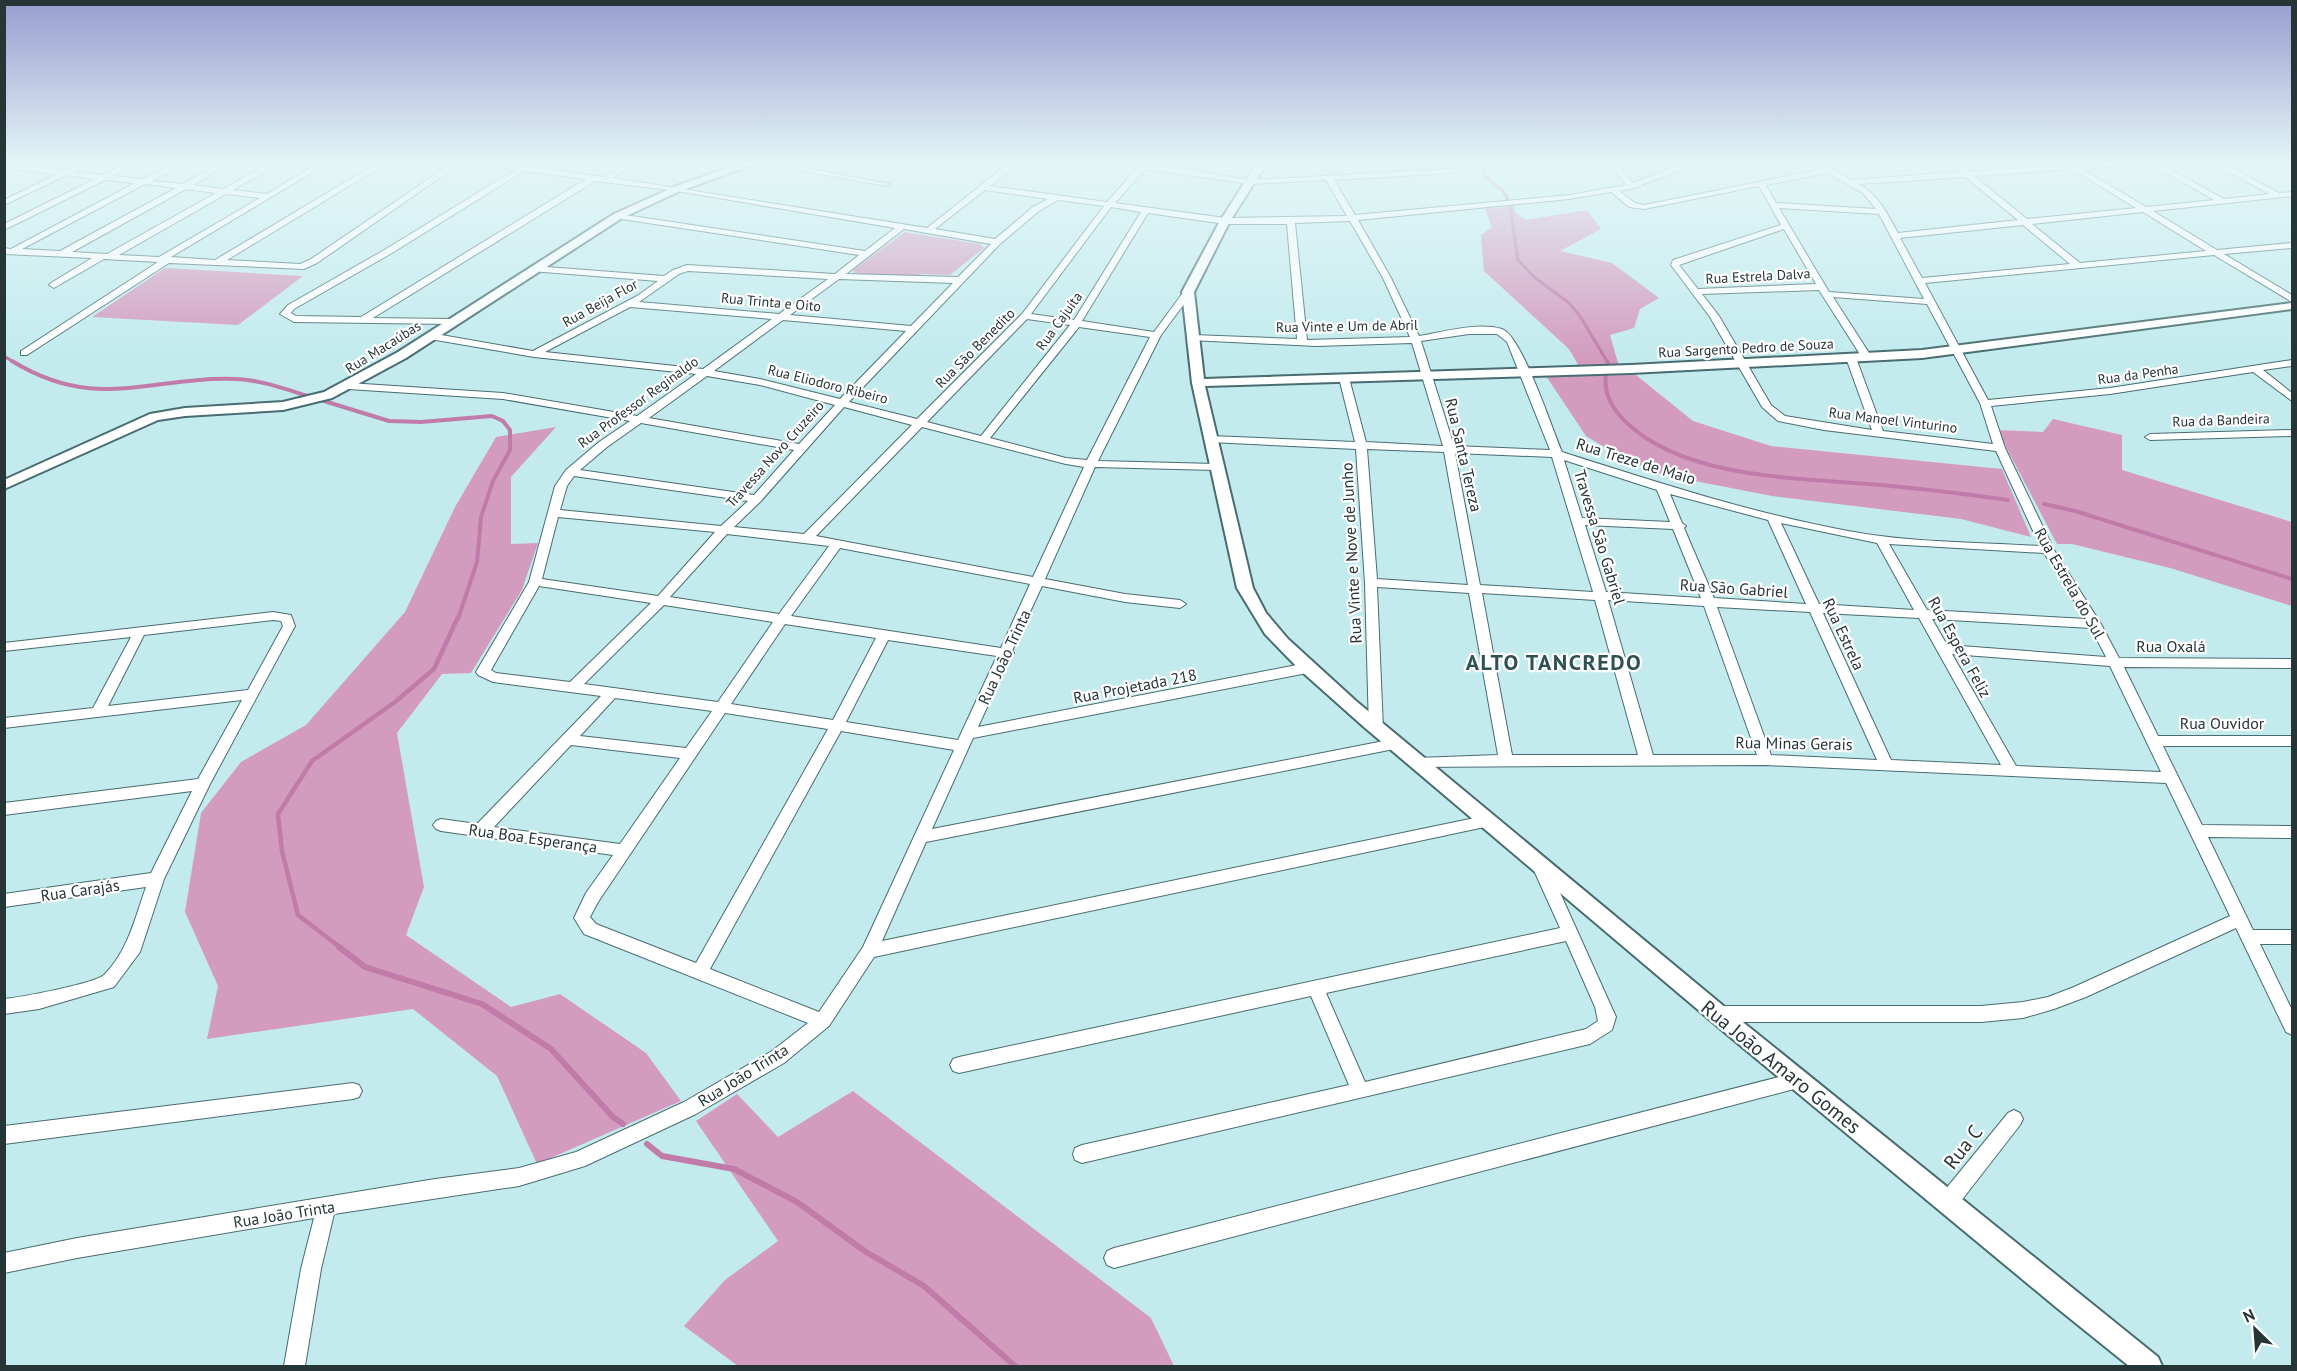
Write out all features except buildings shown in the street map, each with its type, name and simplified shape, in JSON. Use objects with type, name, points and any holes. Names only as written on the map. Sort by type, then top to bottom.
[{"type":"street","points":[[8,251],[56,227]]},
{"type":"street","points":[[62,254],[110,227]]},
{"type":"street","points":[[54,285],[160,227]]},
{"type":"street","points":[[24,353],[217,227]]},
{"type":"street","points":[[216,263],[277,227]]},
{"type":"street","points":[[8,251],[294,267],[314,261],[364,227]]},
{"type":"street","points":[[425,227],[286,312],[287,317],[450,322]]},
{"type":"street","points":[[363,320],[519,227]]},
{"type":"street","name":"Rua Macaúbas","points":[[4,485],[155,417],[185,412],[284,406],[328,395],[348,386],[430,336],[601,227]]},
{"type":"street","points":[[690,227],[867,254]]},
{"type":"street","points":[[901,227],[997,242]]},
{"type":"street","name":"Rua Professor Reginaldo","points":[[574,686],[493,677],[483,672],[484,666],[499,649],[535,582],[561,486],[570,472],[610,439],[841,276],[901,227]]},
{"type":"street","points":[[928,231],[933,227]]},
{"type":"street","name":"Travessa Novo Cruzeiro","points":[[574,686],[662,599],[725,529],[757,499],[843,402],[997,242],[1014,227]]},
{"type":"street","name":"Rua São Benedito","points":[[807,538],[1025,316],[1092,227]]},
{"type":"street","name":"Rua Cajuíta","points":[[983,440],[1076,324],[1136,227]]},
{"type":"street","points":[[1209,440],[1198,383],[1188,292],[1222,227]]},
{"type":"street","points":[[1292,227],[1302,342]]},
{"type":"street","name":"Rua Santa Tereza","points":[[1359,227],[1388,279],[1416,340],[1449,449],[1506,760]]},
{"type":"street","points":[[1743,364],[1696,292],[1675,265],[1684,258],[1783,227]]},
{"type":"street","points":[[1787,227],[1866,356]]},
{"type":"street","name":"Rua Estrela do Sul","points":[[1889,227],[1921,281],[1985,403],[2000,448],[2048,550],[2095,624],[2115,662],[2292,1026]]},
{"type":"street","points":[[1894,236],[1972,227]]},
{"type":"street","points":[[2030,227],[2078,266]]},
{"type":"street","points":[[2172,227],[2292,299]]},
{"type":"street","points":[[1921,281],[2292,246]]},
{"type":"street","name":"Rua Beija Flor","points":[[534,354],[628,304],[676,272],[697,267],[841,276]]},
{"type":"street","points":[[534,269],[666,279]]},
{"type":"street","points":[[841,276],[960,280]]},
{"type":"street","name":"Rua Estrela Dalva","points":[[1696,292],[1824,290],[1932,302]]},
{"type":"street","name":"Rua João Trinta","points":[[4,1263],[77,1248],[435,1188],[519,1177],[578,1160],[700,1102],[778,1057],[823,1021],[869,951],[1007,653],[1091,464],[1156,335],[1188,292]]},
{"type":"street","name":"Rua Trinta e Oito","points":[[628,304],[913,329]]},
{"type":"street","name":"Rua Sargento Pedro de Souza","points":[[1198,383],[1743,364],[1958,351],[2292,306]]},
{"type":"street","points":[[1025,316],[1156,335]]},
{"type":"street","name":"Rua Vinte e Um de Abril","points":[[1193,338],[1302,342],[1416,340],[1453,334],[1502,333]]},
{"type":"street","name":"Travessa São Gabriel","points":[[1502,333],[1511,341],[1557,454],[1601,597],[1647,760]]},
{"type":"street","name":"Rua Eliodoro Ribeiro","points":[[430,336],[534,354],[704,372],[760,382],[1066,461],[1091,464],[1216,467]]},
{"type":"street","points":[[1851,358],[1879,434]]},
{"type":"street","name":"Rua da Penha","points":[[1985,403],[2110,392],[2292,363]]},
{"type":"street","name":"Rua Manoel Vinturino","points":[[1743,364],[1767,407],[1782,420],[2000,448]]},
{"type":"street","name":"Rua da Bandeira","points":[[2255,369],[2291,396]]},
{"type":"street","name":"Rua Vinte e Nove de Junho","points":[[1344,378],[1361,445],[1371,583],[1376,729]]},
{"type":"street","points":[[348,386],[493,394],[801,448]]},
{"type":"street","name":"Rua da Bandeira","points":[[2150,437],[2292,433]]},
{"type":"street","name":"Rua Treze de Maio","points":[[1209,440],[1557,454],[1662,488],[1773,518],[1881,540],[2048,550]]},
{"type":"street","name":"Rua João Amaro Gomes","points":[[1209,440],[1250,601],[1271,630],[1307,668],[1376,729],[1489,821],[1717,1014],[2149,1366]]},
{"type":"street","points":[[570,472],[757,499]]},
{"type":"street","points":[[1662,488],[1680,526],[1766,760]]},
{"type":"street","points":[[555,513],[807,538],[1125,598],[1180,603]]},
{"type":"street","name":"Rua Estrela","points":[[1773,518],[1886,764]]},
{"type":"street","points":[[1576,521],[1680,526]]},
{"type":"street","name":"Rua Espera Feliz","points":[[1881,540],[2011,770]]},
{"type":"street","points":[[823,1021],[590,929],[582,918],[585,909],[721,707],[837,543]]},
{"type":"street","points":[[535,582],[662,599],[883,636],[1007,653]]},
{"type":"street","name":"Rua São Gabriel","points":[[1371,583],[1815,610],[2095,624]]},
{"type":"street","points":[[4,647],[273,616],[286,618],[289,626],[203,784],[156,879],[134,947],[108,982],[39,1002],[4,1007]]},
{"type":"street","points":[[98,712],[140,631]]},
{"type":"street","points":[[699,973],[837,726],[883,636]]},
{"type":"street","name":"Rua Oxalá","points":[[1942,649],[2115,662],[2292,663]]},
{"type":"street","name":"Rua Projetada 218","points":[[966,740],[1307,668]]},
{"type":"street","points":[[574,686],[837,726],[966,740]]},
{"type":"street","points":[[481,830],[613,692]]},
{"type":"street","points":[[4,723],[251,694]]},
{"type":"street","points":[[566,739],[691,754]]},
{"type":"street","name":"Rua Ouvidor","points":[[2152,741],[2292,741]]},
{"type":"street","points":[[922,837],[1394,744]]},
{"type":"street","name":"Rua Minas Gerais","points":[[1417,763],[1506,760],[1766,760],[2170,778]]},
{"type":"street","points":[[4,809],[203,784]]},
{"type":"street","points":[[869,951],[1489,821]]},
{"type":"street","name":"Rua Boa Esperança","points":[[441,825],[625,850]]},
{"type":"street","points":[[2197,831],[2292,832]]},
{"type":"street","points":[[1082,1154],[1360,1091],[1590,1036],[1599,1031],[1606,1025],[1607,1017],[1539,864]]},
{"type":"street","name":"Rua Carajás","points":[[4,901],[156,879]]},
{"type":"street","points":[[1717,1014],[1981,1014],[2024,1010],[2079,992],[2239,918]]},
{"type":"street","points":[[959,1065],[1569,933]]},
{"type":"street","points":[[2248,937],[2292,937]]},
{"type":"street","points":[[1315,987],[1360,1091]]},
{"type":"street","points":[[1114,1258],[1798,1080]]},
{"type":"street","points":[[4,1135],[353,1091]]},
{"type":"street","name":"Rua C","points":[[1947,1203],[2014,1119]]},
{"type":"street","points":[[295,1366],[311,1269],[326,1208]]},
{"type":"shaded area","points":[[1492,227],[1600,227],[1601,229],[1560,251],[1612,263],[1659,298],[1640,309],[1634,328],[1610,335],[1618,363],[1623,366],[1580,368],[1569,349],[1484,271],[1481,235]]},
{"type":"shaded area","points":[[905,232],[980,244],[984,248],[950,275],[923,274],[907,277],[854,273],[853,270]]},
{"type":"shaded area","points":[[165,268],[303,276],[238,325],[92,317]]},
{"type":"shaded area","points":[[1636,375],[1693,421],[1771,446],[2002,469],[2031,537],[1961,519],[1772,496],[1664,475],[1621,457],[1586,436],[1546,376]]},
{"type":"shaded area","points":[[2053,419],[2122,435],[2122,470],[2292,522],[2292,606],[2170,568],[2072,544],[2057,544],[1997,430],[2043,432]]},
{"type":"shaded area","points":[[556,427],[511,477],[511,544],[538,543],[522,590],[471,673],[442,674],[397,733],[424,887],[406,935],[511,1007],[560,994],[646,1053],[681,1101],[537,1164],[497,1076],[413,1009],[207,1039],[218,986],[185,912],[201,813],[241,762],[306,725],[405,612],[455,507],[496,437]]},
{"type":"shaded area","points":[[853,1091],[1151,1318],[1174,1366],[738,1366],[684,1326],[725,1280],[778,1241],[696,1121],[737,1094],[778,1137]]},
{"type":"waterway","points":[[1513,227],[1518,260],[1534,277],[1569,303],[1580,316],[1608,363]]},
{"type":"waterway","points":[[4,356],[15,363]]},
{"type":"waterway","points":[[12,361],[42,377],[97,389],[205,379],[236,379],[264,383],[308,396]]},
{"type":"waterway","points":[[1606,375],[1606,389],[1610,402],[1627,423],[1652,442],[1681,456],[1713,466],[1747,473],[2008,500]]},
{"type":"waterway","points":[[324,401],[389,421],[421,422],[492,416],[503,421],[510,430],[510,450],[493,481],[481,517],[477,562],[458,619]]},
{"type":"waterway","points":[[2044,504],[2075,511],[2292,579]]},
{"type":"waterway","points":[[341,948],[298,915],[282,851],[278,814],[312,761],[395,702],[434,669],[458,617]]},
{"type":"waterway","points":[[339,947],[365,967],[482,1004],[551,1049],[613,1117],[623,1124]]},
{"type":"waterway","points":[[647,1144],[662,1156],[734,1169],[797,1202],[866,1252],[924,1286],[1015,1366]]},
{"type":"district","name":"ALTO TANCREDO","points":[[1554,662]]}]
